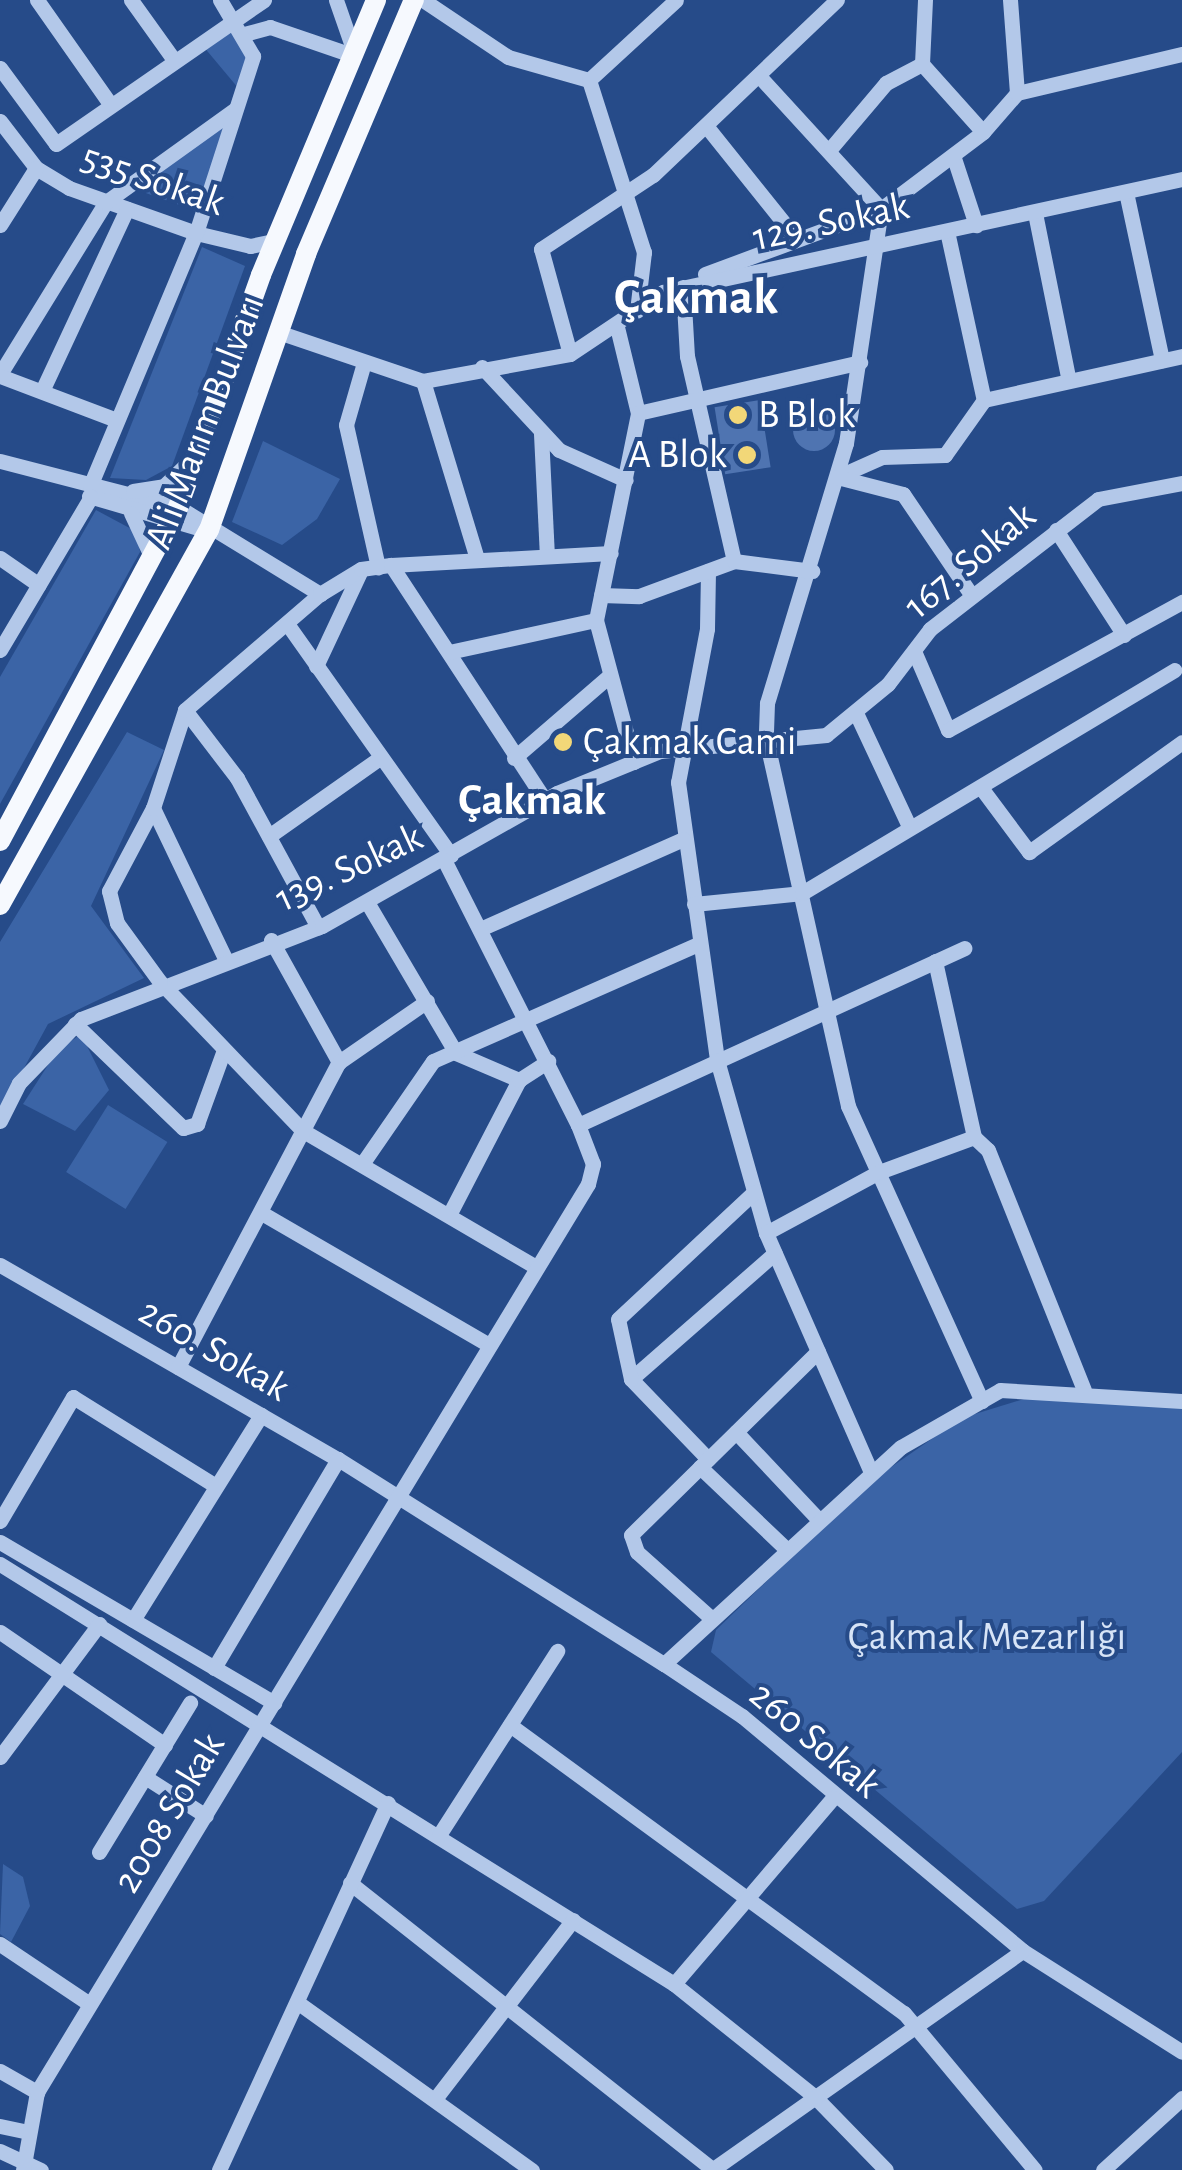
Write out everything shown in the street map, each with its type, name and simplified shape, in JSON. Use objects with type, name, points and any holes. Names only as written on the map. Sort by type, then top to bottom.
[{"type":"main road","name":"Ali Marım Bulvarı","points":[[0,841],[152,564],[174,516],[261,274],[351,50],[376,0]]},
{"type":"main road","name":"Ali Marım Bulvarı","points":[[0,904],[209,530],[281,332],[427,1]]},
{"type":"street","points":[[37,0],[110,104]]},
{"type":"street","points":[[131,0],[174,60]]},
{"type":"street","points":[[0,650],[90,492],[114,420],[196,233],[253,56],[244,34],[220,0]]},
{"type":"street","points":[[0,68],[56,144],[264,0]]},
{"type":"street","points":[[336,0],[351,50]]},
{"type":"street","points":[[925,0],[922,64],[982,132]]},
{"type":"street","points":[[1010,0],[1017,93]]},
{"type":"street","points":[[427,1],[508,57],[589,80]]},
{"type":"street","points":[[570,354],[541,249],[630,193],[707,127],[760,77],[826,2]]},
{"type":"street","points":[[589,80],[669,3]]},
{"type":"street","points":[[244,34],[270,27],[351,50]]},
{"type":"street","points":[[664,292],[795,237],[881,209],[982,132],[1017,93],[1182,54]]},
{"type":"street","points":[[831,148],[886,83],[922,64]]},
{"type":"street","points":[[760,77],[831,148],[881,209],[881,242],[837,477],[812,571],[768,703],[766,739],[848,1106],[982,1401]]},
{"type":"street","points":[[589,80],[630,193],[644,252],[637,311]]},
{"type":"street","points":[[114,420],[0,376],[106,202],[234,110]]},
{"type":"street","name":"535 Sokak","points":[[0,120],[36,168],[106,202],[196,233],[250,246]]},
{"type":"street","points":[[707,127],[795,237]]},
{"type":"street","points":[[953,154],[976,225]]},
{"type":"street","points":[[0,224],[36,168]]},
{"type":"street","name":"129. Sokak","points":[[281,332],[363,366],[423,382],[482,367],[570,354],[617,327],[664,292],[1182,179]]},
{"type":"street","points":[[1126,192],[1162,360]]},
{"type":"street","points":[[42,391],[127,209]]},
{"type":"street","points":[[1035,214],[1069,381]]},
{"type":"street","points":[[946,231],[984,400]]},
{"type":"street","points":[[261,274],[250,246],[274,241]]},
{"type":"street","points":[[683,287],[697,399],[734,561]]},
{"type":"street","points":[[617,327],[638,414],[596,620],[608,677],[634,762]]},
{"type":"street","points":[[837,477],[882,457],[945,455],[984,400],[1182,356]]},
{"type":"street","points":[[638,414],[860,362]]},
{"type":"street","points":[[363,366],[346,425],[377,567],[449,652],[514,758],[545,800]]},
{"type":"street","points":[[482,367],[536,420],[559,450],[626,480]]},
{"type":"street","points":[[423,382],[478,559]]},
{"type":"street","points":[[536,420],[547,451],[547,556]]},
{"type":"street","points":[[117,499],[164,486],[195,455]]},
{"type":"street","points":[[0,461],[90,492]]},
{"type":"street","points":[[0,471],[174,516],[209,530],[320,594]]},
{"type":"street","points":[[837,477],[904,494],[972,596]]},
{"type":"street","name":"167. Sokak","points":[[766,739],[826,734],[856,713],[972,596],[1056,530],[1116,492],[1182,482]]},
{"type":"street","points":[[117,499],[141,521],[152,564]]},
{"type":"street","points":[[1056,530],[1124,635]]},
{"type":"street","points":[[536,1266],[303,1131],[160,982],[117,923],[109,892],[154,808],[185,710],[320,594],[377,567],[611,554]]},
{"type":"street","points":[[0,558],[39,584]]},
{"type":"street","points":[[601,595],[639,596],[734,561],[812,571]]},
{"type":"street","points":[[316,666],[377,567]]},
{"type":"street","points":[[708,571],[707,629],[679,748],[684,839],[717,1060],[766,1233],[871,1472]]},
{"type":"street","points":[[914,651],[948,730],[1182,602]]},
{"type":"street","points":[[449,652],[596,620]]},
{"type":"street","name":"2008 Sokak","points":[[23,2165],[37,2092],[274,1703],[393,1497],[588,1184],[593,1164],[548,1061],[448,857],[288,625]]},
{"type":"street","points":[[694,904],[802,893],[909,826],[982,789],[1174,670]]},
{"type":"street","points":[[514,758],[608,677]]},
{"type":"street","points":[[185,710],[269,836],[318,927]]},
{"type":"street","points":[[856,713],[909,826]]},
{"type":"street","name":"139. Sokak","points":[[0,1120],[19,1083],[75,1024],[160,982],[318,927],[545,800],[634,762],[679,748],[766,739]]},
{"type":"street","points":[[982,789],[1028,852],[1182,742]]},
{"type":"street","points":[[269,836],[380,757]]},
{"type":"street","points":[[154,808],[225,958]]},
{"type":"street","points":[[480,929],[684,839]]},
{"type":"street","points":[[367,902],[456,1053],[519,1080]]},
{"type":"street","points":[[272,940],[339,1062]]},
{"type":"street","points":[[362,1164],[413,1078],[456,1053],[530,1024],[698,944]]},
{"type":"street","points":[[578,1125],[964,948]]},
{"type":"street","points":[[934,961],[974,1137],[988,1150],[1084,1390]]},
{"type":"street","points":[[178,1367],[265,1214],[339,1062],[427,1001]]},
{"type":"street","points":[[75,1024],[183,1128],[197,1124],[224,1050]]},
{"type":"street","points":[[449,1215],[519,1080],[548,1061]]},
{"type":"street","points":[[766,1233],[879,1172],[974,1137]]},
{"type":"street","points":[[753,1194],[618,1319],[632,1379],[784,1548]]},
{"type":"street","points":[[265,1214],[489,1345]]},
{"type":"street","points":[[632,1379],[775,1254]]},
{"type":"street","name":"260. Sokak","points":[[0,1265],[338,1460],[393,1497]]},
{"type":"street","points":[[711,1618],[636,1552],[631,1534],[818,1351]]},
{"type":"street","points":[[664,1664],[784,1548],[871,1472],[1000,1390],[1102,1391],[1182,1401]]},
{"type":"street","points":[[0,1522],[7,1496],[73,1397],[216,1486]]},
{"type":"street","points":[[134,1620],[261,1415]]},
{"type":"street","points":[[736,1432],[817,1518]]},
{"type":"street","points":[[214,1668],[338,1460]]},
{"type":"street","name":"260 Sokak","points":[[393,1497],[664,1664],[1023,1951],[1182,2052]]},
{"type":"street","points":[[0,1542],[274,1703]]},
{"type":"street","points":[[0,1564],[674,1984],[814,2096],[886,2170]]},
{"type":"street","points":[[0,1757],[68,1674],[99,1624]]},
{"type":"street","points":[[0,1632],[68,1674],[165,1744]]},
{"type":"street","points":[[439,1835],[557,1651]]},
{"type":"street","points":[[99,1852],[190,1703]]},
{"type":"street","points":[[510,1725],[904,2013],[917,2034],[1035,2170]]},
{"type":"street","points":[[145,1777],[206,1816]]},
{"type":"street","points":[[674,1984],[832,1798]]},
{"type":"street","points":[[219,2170],[388,1804]]},
{"type":"street","points":[[350,1883],[713,2170],[814,2096],[917,2034],[1023,1951]]},
{"type":"street","points":[[436,2099],[510,2010],[573,1920]]},
{"type":"street","points":[[0,1944],[88,2003]]},
{"type":"street","points":[[298,2002],[532,2170]]},
{"type":"street","points":[[0,2071],[37,2092]]},
{"type":"street","points":[[1103,2170],[1182,2098]]},
{"type":"street","points":[[0,2126],[28,2132]]},
{"type":"street","points":[[0,2151],[23,2165],[41,2170]]},
{"type":"green space","points":[[236,25],[251,48],[239,89],[203,46]]},
{"type":"green space","points":[[224,125],[199,212],[129,187]]},
{"type":"green space","points":[[202,247],[245,266],[172,466],[146,480],[110,478]]},
{"type":"green space","points":[[263,441],[340,479],[317,519],[282,545],[232,522]]},
{"type":"green space","points":[[96,510],[137,532],[140,552],[0,804],[0,677]]},
{"type":"green space","points":[[127,732],[164,750],[91,906],[144,978],[48,1024],[0,1112],[0,942]]},
{"type":"green space","points":[[81,1034],[109,1090],[75,1131],[23,1104],[57,1051]]},
{"type":"green space","points":[[108,1105],[167,1142],[125,1209],[66,1172]]},
{"type":"green space","name":"Çakmak Mezarlığı","points":[[1027,1398],[1182,1408],[1182,1752],[1044,1901],[1017,1909],[711,1652],[716,1630],[871,1481],[962,1418]]},
{"type":"green space","points":[[3,1864],[23,1877],[30,1906],[11,1942],[0,1934]]},
{"type":"building","points":[[760,400],[771,467],[725,474],[715,407]]},
{"type":"building","points":[[814,409],[829,415],[835,430],[829,445],[814,451],[799,445],[793,430],[799,415]]},
{"type":"place","name":"B Blok","points":[[738,415]]},
{"type":"place","name":"A Blok","points":[[747,455]]},
{"type":"place","name":"Çakmak Cami","points":[[563,742]]},
{"type":"district","name":"Çakmak","points":[[696,299]]},
{"type":"district","name":"Çakmak","points":[[532,801]]}]
